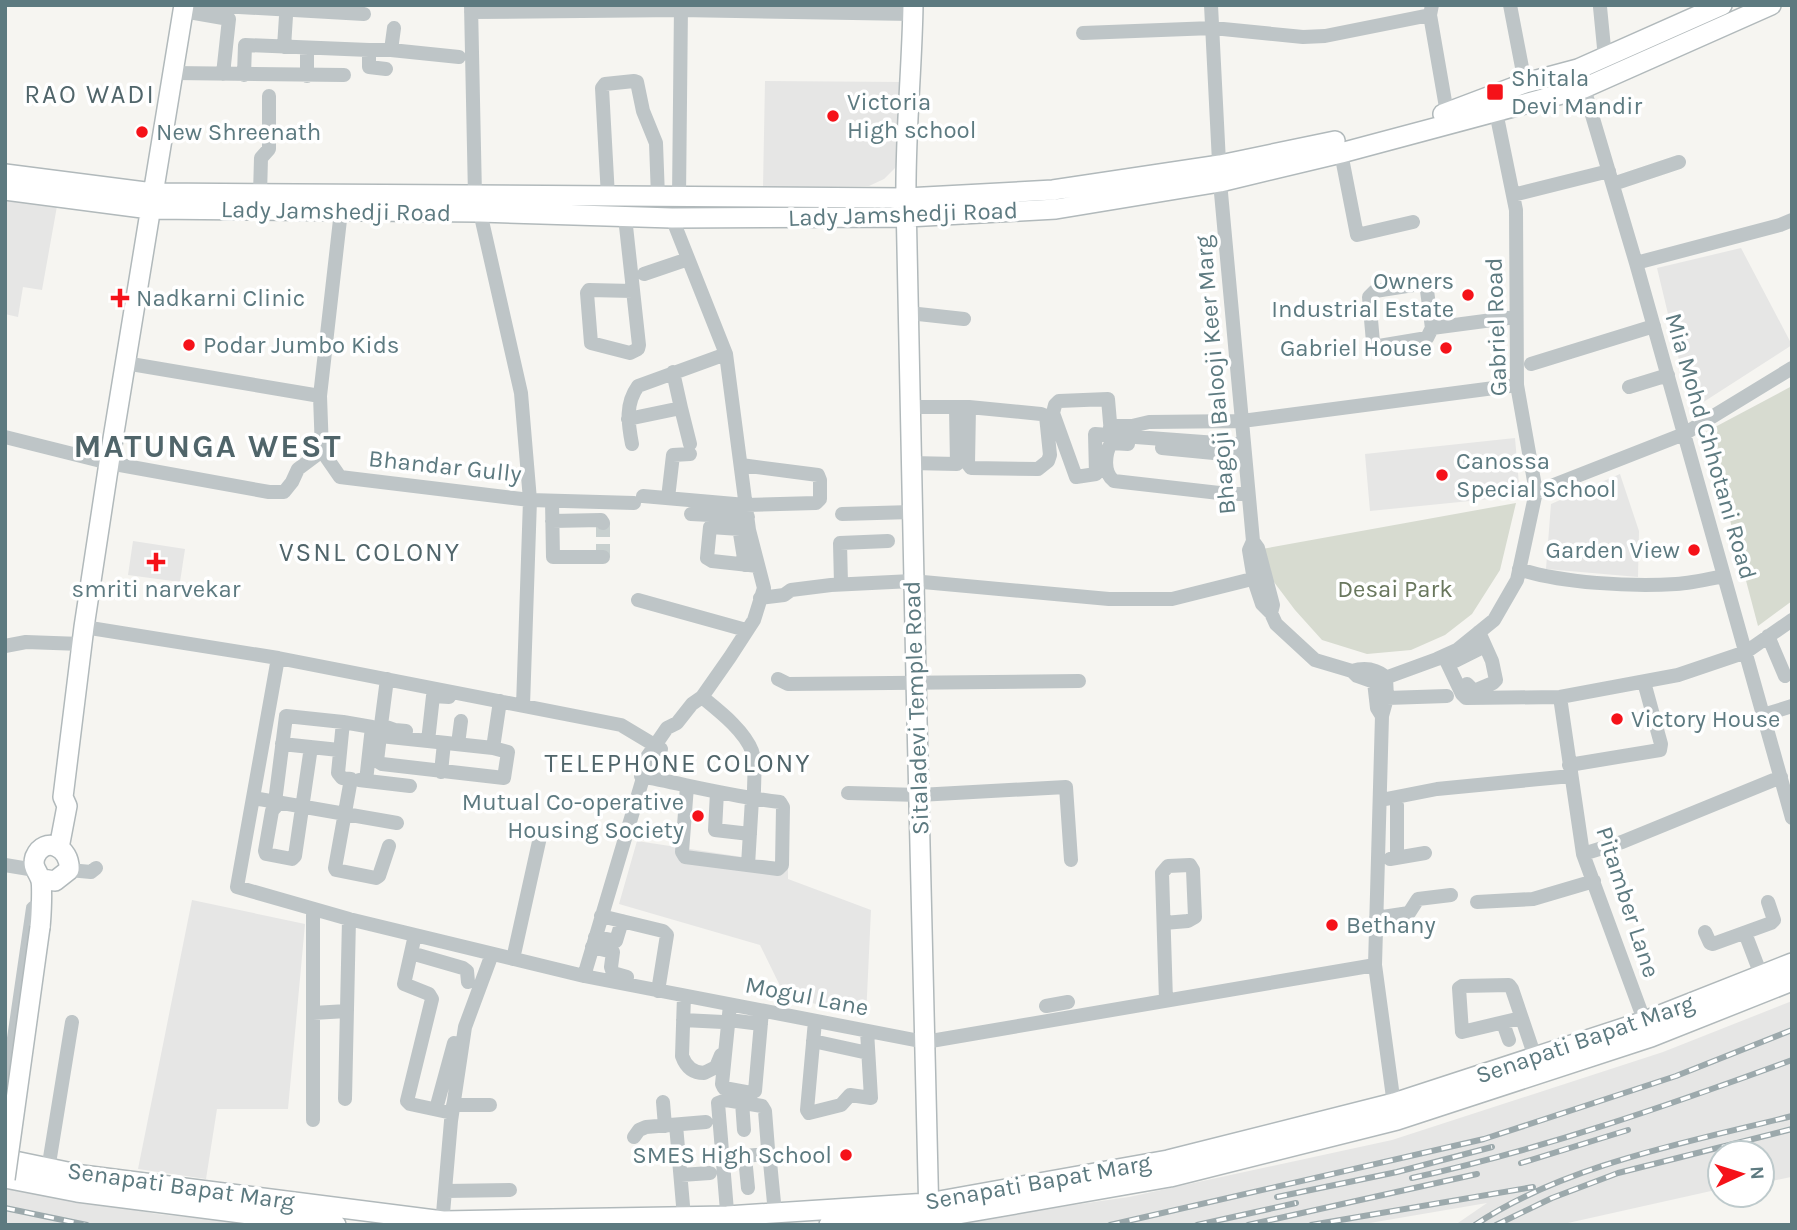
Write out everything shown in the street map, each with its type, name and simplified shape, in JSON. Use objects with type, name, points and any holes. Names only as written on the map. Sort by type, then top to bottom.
[{"type":"main road","name":"Lady Jamshedji Road","points":[[1220,173],[1447,113],[1525,83],[1578,69],[1722,5]]},
{"type":"main road","name":"Lady Jamshedji Road","points":[[5,190],[341,211],[608,197],[679,197],[906,208],[1056,209],[1220,173],[1341,153],[1584,88],[1771,5]]},
{"type":"main road","points":[[8,1169],[48,879],[55,804],[63,797],[108,463],[184,8]]},
{"type":"main road","name":"Sitaladevi Temple Road","points":[[913,10],[906,208],[912,581],[929,1211]]},
{"type":"main road","name":"Lady Jamshedji Road","points":[[5,174],[152,201],[260,194],[478,204],[625,217],[672,218],[906,208]]},
{"type":"main road","name":"Senapati Bapat Marg","points":[[1739,993],[1761,975],[1792,963]]},
{"type":"main road","name":"Senapati Bapat Marg","points":[[829,1225],[929,1211],[1021,1194],[1168,1160],[1227,1154],[1395,1112],[1648,1029],[1739,993],[1792,981]]},
{"type":"main road","name":"Senapati Bapat Marg","points":[[1395,1112],[1522,1051],[1648,1029]]},
{"type":"main road","name":"Senapati Bapat Marg","points":[[8,1169],[47,1177],[82,1175],[443,1223],[646,1221],[684,1216],[727,1220],[775,1213],[929,1211]]},
{"type":"main road","name":"Senapati Bapat Marg","points":[[47,1177],[77,1192],[337,1225]]},
{"type":"street","points":[[204,5],[364,14]]},
{"type":"street","name":"Bhagoji Balooji Keer Marg","points":[[1211,5],[1220,173],[1252,541],[1248,550],[1259,578]]},
{"type":"street","points":[[1510,5],[1525,83]]},
{"type":"street","points":[[1600,7],[1605,58]]},
{"type":"street","points":[[184,8],[229,19],[223,74]]},
{"type":"street","points":[[679,197],[681,8]]},
{"type":"street","points":[[471,9],[913,10]]},
{"type":"street","name":"Bhandar Gully","points":[[322,452],[340,477],[530,500],[522,393],[478,204],[471,9]]},
{"type":"street","points":[[1083,33],[1213,28],[1303,37],[1325,36],[1431,10],[1447,113]]},
{"type":"street","points":[[284,47],[286,16]]},
{"type":"street","points":[[391,50],[394,28]]},
{"type":"street","points":[[227,44],[391,50],[459,57]]},
{"type":"street","points":[[244,75],[245,46]]},
{"type":"street","points":[[307,48],[307,76]]},
{"type":"street","points":[[369,50],[369,67],[386,69]]},
{"type":"street","name":"Mia Mohd Chhotani Road","points":[[1578,69],[1636,262],[1792,818]]},
{"type":"street","points":[[174,73],[344,75]]},
{"type":"street","points":[[608,197],[602,88],[605,84],[634,81],[637,83],[643,111],[656,143],[658,197]]},
{"type":"street","points":[[260,194],[261,158],[269,149],[269,96]]},
{"type":"street","name":"Gabriel Road","points":[[1377,680],[1447,657],[1494,620],[1517,580],[1536,492],[1517,385],[1516,211],[1496,112]]},
{"type":"street","points":[[1341,153],[1357,235],[1413,222]]},
{"type":"street","points":[[1513,195],[1611,178],[1679,162]]},
{"type":"street","points":[[6,439],[108,463],[269,492],[284,492],[298,469],[322,452],[320,396],[341,211]]},
{"type":"street","points":[[625,217],[633,291],[638,349],[629,353],[594,345],[590,339],[589,290],[633,291]]},
{"type":"street","points":[[584,976],[645,760],[658,747],[667,728],[677,723],[692,704],[702,697],[750,625],[761,617],[767,592],[752,565],[743,517],[741,465],[726,354],[672,218]]},
{"type":"street","points":[[1636,262],[1792,220]]},
{"type":"street","points":[[644,274],[688,259]]},
{"type":"street","points":[[1426,283],[1432,328],[1427,338],[1379,346],[1373,341],[1369,297],[1375,291],[1426,283]]},
{"type":"street","points":[[909,313],[964,319]]},
{"type":"street","points":[[1432,328],[1515,317]]},
{"type":"street","points":[[1531,364],[1654,326]]},
{"type":"street","points":[[632,444],[628,419],[632,394],[638,386],[726,354]]},
{"type":"street","points":[[125,362],[320,396]]},
{"type":"street","points":[[1536,492],[1684,434],[1792,368]]},
{"type":"street","points":[[668,498],[673,455],[690,449],[673,372]]},
{"type":"street","points":[[1629,387],[1668,376]]},
{"type":"street","points":[[1132,431],[1149,422],[1242,421],[1517,385]]},
{"type":"street","points":[[1111,430],[1109,402],[1104,398],[1059,401],[1053,409],[1076,477],[1096,474],[1095,434],[1111,430],[1132,431],[1244,450]]},
{"type":"street","points":[[911,407],[962,407],[1041,414],[1046,416],[1050,455],[1048,461],[1038,469],[971,468],[968,464],[962,407]]},
{"type":"street","points":[[911,463],[957,464],[962,407]]},
{"type":"street","points":[[628,419],[681,408]]},
{"type":"street","points":[[1244,450],[1111,443],[1108,447],[1106,471],[1114,481],[1228,495],[1248,494]]},
{"type":"street","points":[[741,465],[815,474],[820,481],[821,495],[816,503],[743,517],[710,527],[707,555],[712,561],[752,565]]},
{"type":"street","points":[[523,706],[530,500],[668,498],[743,517]]},
{"type":"street","points":[[552,501],[553,557],[603,557]]},
{"type":"street","points":[[842,514],[912,512]]},
{"type":"street","points":[[691,514],[743,517]]},
{"type":"street","points":[[552,521],[601,520],[603,523]]},
{"type":"street","points":[[841,584],[840,543],[888,541]]},
{"type":"street","points":[[1519,569],[1535,575],[1608,583],[1677,584],[1724,576]]},
{"type":"street","points":[[767,592],[782,586],[792,590],[841,584],[912,581],[1109,599],[1171,598],[1259,578],[1262,604],[1271,612],[1276,624],[1315,660],[1353,671],[1363,668],[1380,672],[1377,680],[1377,708],[1382,716]]},
{"type":"street","points":[[638,600],[750,625]]},
{"type":"street","points":[[1447,657],[1466,698],[1560,696],[1678,676],[1746,652],[1792,620]]},
{"type":"street","points":[[1447,657],[1471,690],[1493,683],[1495,677],[1479,632]]},
{"type":"street","points":[[5,646],[83,635],[278,657],[386,684],[500,705]]},
{"type":"street","points":[[1768,636],[1785,676]]},
{"type":"street","points":[[1447,657],[1485,646]]},
{"type":"street","points":[[278,657],[253,798],[397,823]]},
{"type":"street","points":[[1387,698],[1448,690],[1447,657]]},
{"type":"street","points":[[778,679],[788,684],[1079,681]]},
{"type":"street","points":[[1377,680],[1387,698],[1382,716],[1375,965],[1395,1112]]},
{"type":"street","points":[[1381,800],[1437,789],[1570,771],[1660,750],[1661,744],[1644,682]]},
{"type":"street","points":[[386,684],[381,724],[395,730],[419,729],[426,690]]},
{"type":"street","points":[[428,741],[432,698],[436,695],[523,706],[621,725],[658,747]]},
{"type":"street","name":"Pitamber Lane","points":[[1560,696],[1583,854],[1648,1029]]},
{"type":"street","points":[[702,697],[722,714],[752,750],[755,765],[748,865]]},
{"type":"street","points":[[493,748],[500,705]]},
{"type":"street","points":[[1763,715],[1792,706]]},
{"type":"street","points":[[311,747],[295,856],[290,859],[267,854],[265,850],[272,811],[277,802],[287,716],[372,727],[366,781]]},
{"type":"street","points":[[441,772],[461,721]]},
{"type":"street","points":[[343,722],[339,776],[410,786]]},
{"type":"street","points":[[380,736],[451,743],[508,752],[504,779],[382,764],[377,761],[380,736]]},
{"type":"street","points":[[282,744],[339,750]]},
{"type":"street","points":[[643,772],[687,786],[753,795],[780,802],[783,807],[782,865],[778,869],[685,857],[682,852],[687,786]]},
{"type":"street","points":[[1583,854],[1622,842],[1781,777]]},
{"type":"street","points":[[351,779],[335,864],[337,870],[376,878],[389,846]]},
{"type":"street","points":[[848,793],[919,795],[1054,782],[1066,787],[1071,860]]},
{"type":"street","points":[[717,792],[715,830],[750,834]]},
{"type":"street","name":"Mogul Lane","points":[[253,798],[237,887],[349,919],[584,976],[639,983],[684,996],[727,1004],[761,1017],[815,1021],[925,1042],[1375,965]]},
{"type":"street","points":[[1397,805],[1397,858]]},
{"type":"street","points":[[513,959],[540,836]]},
{"type":"street","points":[[1379,860],[1425,853]]},
{"type":"street","points":[[5,856],[48,879]]},
{"type":"street","points":[[5,865],[48,879],[91,863],[96,868]]},
{"type":"street","points":[[5,1100],[34,904],[48,879]]},
{"type":"street","points":[[8,1169],[51,907],[48,879]]},
{"type":"street","points":[[1477,902],[1533,899],[1594,880]]},
{"type":"street","points":[[1376,918],[1409,913],[1418,899],[1451,895]]},
{"type":"street","points":[[1704,932],[1713,944],[1773,922],[1768,902]]},
{"type":"street","points":[[313,909],[313,1120]]},
{"type":"street","points":[[601,916],[663,931],[667,935],[658,987]]},
{"type":"street","points":[[345,1098],[349,919]]},
{"type":"street","points":[[592,947],[616,942],[622,921]]},
{"type":"street","points":[[1164,923],[1166,1000]]},
{"type":"street","points":[[1745,933],[1761,975]]},
{"type":"street","points":[[415,935],[404,984],[429,994],[432,999],[408,1101],[410,1104],[436,1110],[490,1105]]},
{"type":"street","points":[[592,947],[613,952],[612,970],[615,974],[639,983]]},
{"type":"street","points":[[411,953],[467,971],[467,990],[436,1110]]},
{"type":"street","points":[[443,1223],[452,1109],[465,1027],[492,954]]},
{"type":"street","points":[[1521,1018],[1462,1032],[1459,988],[1509,985],[1521,1018],[1522,1051]]},
{"type":"street","points":[[684,996],[682,1056],[691,1070],[704,1073],[716,1067],[722,1054],[726,1021]]},
{"type":"street","points":[[1046,1006],[1068,1002]]},
{"type":"street","points":[[683,1020],[726,1021],[761,1017],[755,1091],[751,1093],[722,1087],[726,1021],[727,1004]]},
{"type":"street","points":[[313,1013],[347,1011]]},
{"type":"street","points":[[815,1021],[807,1110],[809,1112],[841,1105],[850,1095],[871,1098],[867,1031]]},
{"type":"street","points":[[47,1177],[72,1022]]},
{"type":"street","points":[[1503,1023],[1522,1051]]},
{"type":"street","points":[[813,1041],[868,1053]]},
{"type":"street","points":[[727,1220],[718,1104],[720,1101],[742,1102],[764,1108],[768,1149],[764,1155]]},
{"type":"street","points":[[663,1102],[671,1125],[681,1175],[684,1216]]},
{"type":"street","points":[[742,1102],[744,1130]]},
{"type":"street","points":[[634,1137],[642,1128],[706,1122]]},
{"type":"street","points":[[722,1158],[764,1155]]},
{"type":"street","points":[[764,1155],[770,1162],[775,1213]]},
{"type":"street","points":[[745,1157],[748,1188]]},
{"type":"street","points":[[681,1175],[710,1173]]},
{"type":"street","points":[[446,1191],[510,1190]]},
{"type":"shaded area","name":"Victoria High school","points":[[765,81],[902,82],[901,150],[895,168],[884,179],[869,186],[763,187]]},
{"type":"shaded area","points":[[5,185],[59,195],[42,290],[23,287],[18,317],[5,314]]},
{"type":"shaded area","points":[[1741,248],[1792,345],[1691,410],[1657,268]]},
{"type":"shaded area","name":"Canossa Special School","points":[[1515,438],[1520,496],[1370,511],[1365,454]]},
{"type":"shaded area","points":[[1620,474],[1639,531],[1638,577],[1546,569],[1551,504]]},
{"type":"shaded area","name":"smriti narvekar","points":[[133,541],[185,549],[180,582],[128,575]]},
{"type":"shaded area","points":[[637,841],[788,864],[788,879],[871,910],[866,1017],[785,996],[760,945],[619,904]]},
{"type":"shaded area","points":[[192,900],[305,924],[288,1109],[217,1109],[206,1179],[138,1169]]},
{"type":"shaded area","points":[[1792,1001],[1791,1177],[1776,1180],[1776,1139],[1706,1139],[1706,1192],[1559,1225],[1455,1225],[1487,1203],[1358,1225],[933,1225],[1129,1197],[1392,1140],[1663,1052]]},
{"type":"shaded area","points":[[5,1185],[157,1214],[266,1225],[5,1225]]},
{"type":"green space","points":[[1792,386],[1792,601],[1758,626],[1725,501],[1700,435]]},
{"type":"green space","name":"Desai Park","points":[[1516,503],[1500,570],[1472,614],[1445,635],[1411,650],[1367,654],[1322,640],[1268,574],[1262,549]]},
{"type":"tunnel","points":[[603,523],[603,557]]},
{"type":"railway","points":[[1110,1225],[1484,1139],[1676,1076],[1792,1030]]},
{"type":"railway","points":[[1412,1178],[1509,1154],[1604,1125],[1792,1060]]},
{"type":"railway","points":[[1475,1225],[1510,1204],[1587,1171],[1670,1146],[1792,1116]]},
{"type":"railway","points":[[1496,1225],[1552,1198],[1618,1173],[1792,1129]]},
{"type":"railway","points":[[1521,1163],[1628,1130]]},
{"type":"railway","points":[[1277,1197],[1397,1172],[1492,1147]]},
{"type":"railway","points":[[1248,1225],[1477,1174]]},
{"type":"railway","points":[[1311,1225],[1533,1187]]},
{"type":"railway","points":[[1197,1225],[1296,1203]]},
{"type":"railway","points":[[5,1208],[87,1225]]},
{"type":"place","name":"Shitala Devi Mandir","points":[[1495,92]]},
{"type":"place","name":"Victoria High school","points":[[833,116]]},
{"type":"place","name":"New Shreenath","points":[[142,132]]},
{"type":"place","name":"Owners Industrial Estate","points":[[1468,295]]},
{"type":"place","name":"Nadkarni Clinic","points":[[120,298]]},
{"type":"place","name":"Podar Jumbo Kids","points":[[189,345]]},
{"type":"place","name":"Gabriel House","points":[[1446,348]]},
{"type":"place","name":"Canossa Special School","points":[[1442,475]]},
{"type":"place","name":"Garden View","points":[[1694,550]]},
{"type":"place","name":"smriti narvekar","points":[[156,562]]},
{"type":"place","name":"Victory House","points":[[1617,719]]},
{"type":"place","name":"Mutual Co-operative Housing Society","points":[[698,816]]},
{"type":"place","name":"Bethany","points":[[1332,925]]},
{"type":"place","name":"SMES High School","points":[[846,1155]]},
{"type":"district","name":"RAO WADI","points":[[90,94]]},
{"type":"district","name":"MATUNGA WEST","points":[[208,446]]},
{"type":"district","name":"VSNL COLONY","points":[[370,552]]},
{"type":"district","name":"TELEPHONE COLONY","points":[[678,763]]}]
